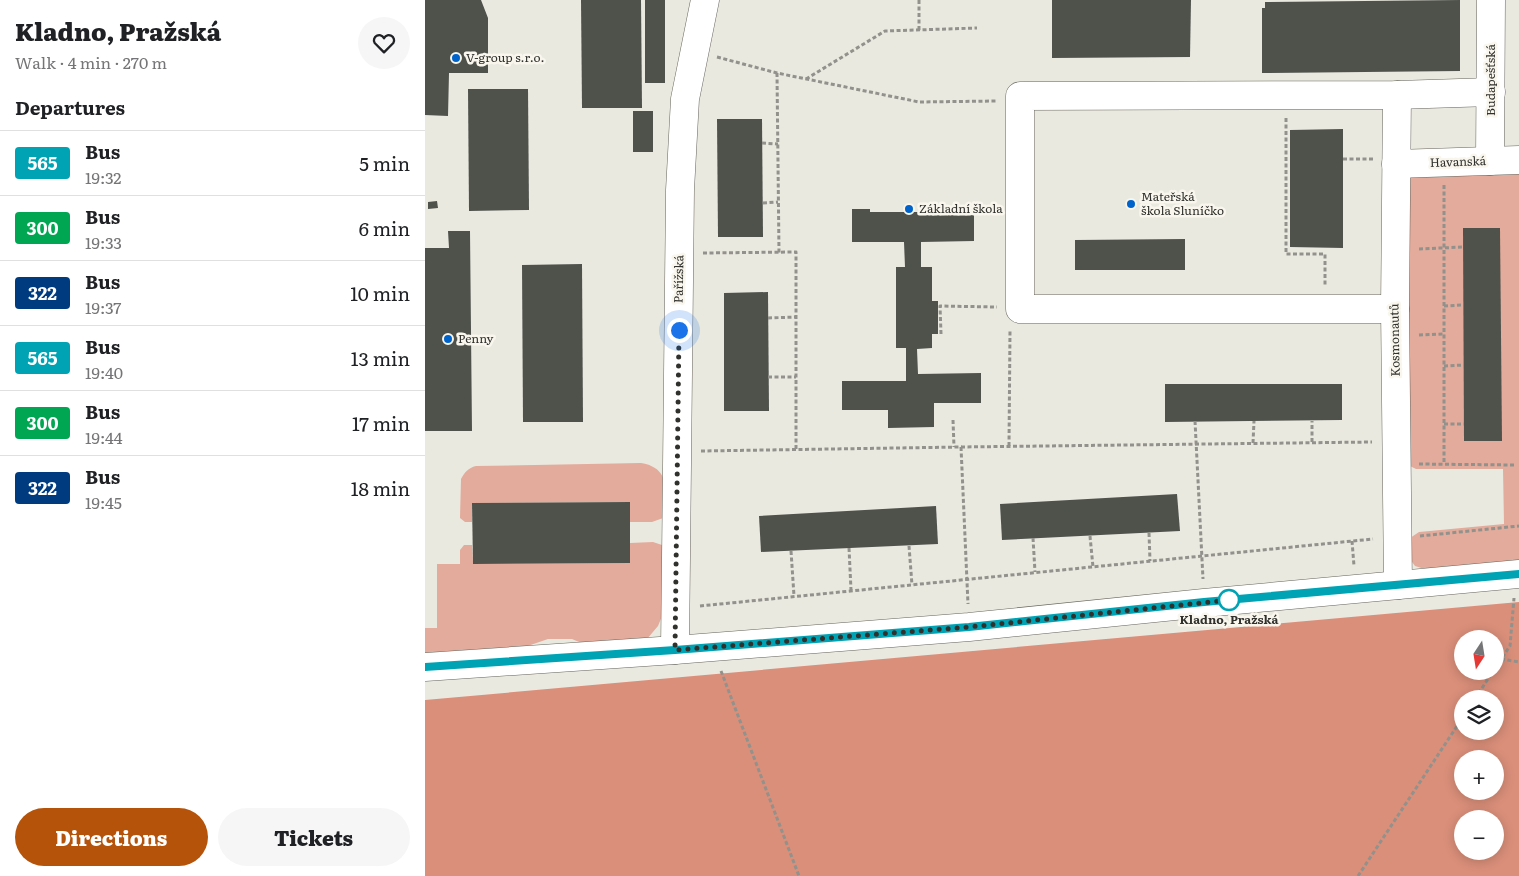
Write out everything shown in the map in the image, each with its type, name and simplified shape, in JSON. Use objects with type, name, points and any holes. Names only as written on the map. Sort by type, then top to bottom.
[{"type":"street","name":"Pařížská","points":[[675,650],[680,190],[685,99],[705,0]]},
{"type":"street","name":"Budapešťská","points":[[1490,161],[1491,0]]},
{"type":"street","points":[[1395,309],[1020,308],[1020,96],[1397,95],[1491,92]]},
{"type":"street","name":"Kosmonautů","points":[[1397,95],[1386,162],[1395,309],[1398,585]]},
{"type":"street","name":"Havanská","points":[[1386,162],[1519,160]]},
{"type":"street","points":[[425,667],[969,627],[1204,602],[1518,574]]},
{"type":"path","points":[[919,0],[919,30]]},
{"type":"path","points":[[806,79],[885,31],[977,28]]},
{"type":"path","points":[[715,56],[806,79],[919,102],[999,101]]},
{"type":"path","points":[[777,72],[779,253]]},
{"type":"path","points":[[1286,114],[1286,254],[1325,254],[1325,289]]},
{"type":"path","points":[[762,143],[778,144]]},
{"type":"path","points":[[1343,159],[1386,162]]},
{"type":"path","points":[[1444,181],[1444,464]]},
{"type":"path","points":[[763,203],[778,202]]},
{"type":"path","points":[[1412,249],[1463,247]]},
{"type":"path","points":[[694,253],[796,252],[796,449]]},
{"type":"path","points":[[1444,306],[1463,305]]},
{"type":"path","points":[[941,334],[940,306],[1001,307]]},
{"type":"path","points":[[768,318],[796,317]]},
{"type":"path","points":[[1009,446],[1010,328]]},
{"type":"path","points":[[1412,336],[1444,334]]},
{"type":"path","points":[[1444,366],[1464,365]]},
{"type":"path","points":[[768,377],[796,376]]},
{"type":"path","points":[[953,420],[954,447]]},
{"type":"path","points":[[1195,421],[1204,602]]},
{"type":"path","points":[[1253,443],[1254,421]]},
{"type":"path","points":[[1312,421],[1312,442]]},
{"type":"path","points":[[1444,424],[1464,424]]},
{"type":"path","points":[[700,450],[1378,442]]},
{"type":"path","points":[[961,447],[969,627]]},
{"type":"path","points":[[1412,464],[1514,465]]},
{"type":"path","points":[[697,606],[1519,526]]},
{"type":"path","points":[[1149,533],[1150,561]]},
{"type":"path","points":[[1090,536],[1093,567]]},
{"type":"path","points":[[1033,538],[1035,572]]},
{"type":"path","points":[[909,546],[912,584]]},
{"type":"path","points":[[849,548],[851,590]]},
{"type":"path","points":[[791,551],[794,596]]},
{"type":"path","points":[[1504,654],[1509,646],[1518,574]]},
{"type":"path","points":[[711,647],[799,876]]},
{"type":"path","points":[[1504,660],[1519,662]]},
{"type":"path","points":[[1359,876],[1454,732]]},
{"type":"shaded area","points":[[1519,169],[1519,562],[1431,571],[1415,566],[1404,551],[1410,538],[1419,532],[1504,524],[1503,469],[1416,469],[1406,464],[1402,185],[1411,175]]},
{"type":"shaded area","points":[[641,463],[658,470],[665,483],[666,517],[652,522],[630,522],[629,502],[472,503],[472,522],[465,522],[460,518],[461,479],[467,471],[476,466]]},
{"type":"shaded area","points":[[653,542],[665,546],[664,611],[658,626],[647,639],[593,648],[572,639],[548,639],[504,654],[425,660],[425,628],[437,628],[437,564],[460,564],[460,550],[464,545],[472,545],[473,564],[630,563],[630,543]]},
{"type":"shaded area","points":[[1519,602],[1519,876],[425,876],[425,700]]},
{"type":"building","name":"V-group s.r.o.","points":[[425,0],[481,0],[488,18],[488,73],[449,73],[448,116],[425,115]]},
{"type":"building","points":[[581,0],[641,0],[642,108],[582,108]]},
{"type":"building","points":[[645,0],[665,0],[665,83],[645,83]]},
{"type":"building","points":[[1052,0],[1191,0],[1190,57],[1052,58]]},
{"type":"building","points":[[1460,0],[1460,71],[1262,73],[1262,8],[1265,8],[1265,2]]},
{"type":"building","points":[[468,89],[528,89],[529,210],[469,211]]},
{"type":"building","points":[[633,111],[653,111],[653,152],[633,152]]},
{"type":"building","points":[[717,119],[762,119],[763,237],[718,237]]},
{"type":"building","points":[[1343,129],[1343,248],[1290,247],[1290,130]]},
{"type":"building","points":[[437,201],[438,208],[428,209],[428,202]]},
{"type":"building","points":[[852,209],[870,209],[870,212],[955,212],[955,209],[974,209],[974,241],[921,242],[921,267],[932,267],[932,301],[938,301],[938,334],[932,334],[932,348],[917,349],[918,374],[981,373],[981,403],[934,403],[934,427],[888,428],[888,410],[842,410],[842,381],[906,381],[906,348],[896,348],[896,267],[905,267],[904,242],[852,242]]},
{"type":"building","points":[[1463,228],[1500,228],[1502,441],[1464,441]]},
{"type":"building","name":"Penny","points":[[448,231],[470,231],[472,431],[425,431],[425,248],[449,248]]},
{"type":"building","points":[[1185,239],[1185,270],[1075,270],[1075,240]]},
{"type":"building","points":[[582,264],[583,422],[523,422],[522,265]]},
{"type":"building","points":[[768,292],[769,411],[724,411],[724,293]]},
{"type":"building","points":[[1165,384],[1342,384],[1342,420],[1165,422]]},
{"type":"building","points":[[1177,494],[1180,531],[1002,540],[1000,504]]},
{"type":"building","points":[[630,502],[630,563],[473,564],[472,503]]},
{"type":"building","points":[[936,506],[938,544],[761,552],[759,516]]},
{"type":"bus line","name":"565","points":[[425,667],[969,627],[1204,602],[1519,574]]},
{"type":"place","name":"V-group s.r.o.","points":[[456,58]]},
{"type":"place","name":"Mateřská škola Sluníčko","points":[[1131,204]]},
{"type":"place","name":"Základní škola","points":[[909,209]]},
{"type":"place","name":"Penny","points":[[448,339]]},
{"type":"place","name":"Kladno, Pražská","points":[[1229,600]]},
{"type":"route","points":[[679,330],[675,650],[969,627],[1229,600]]}]
